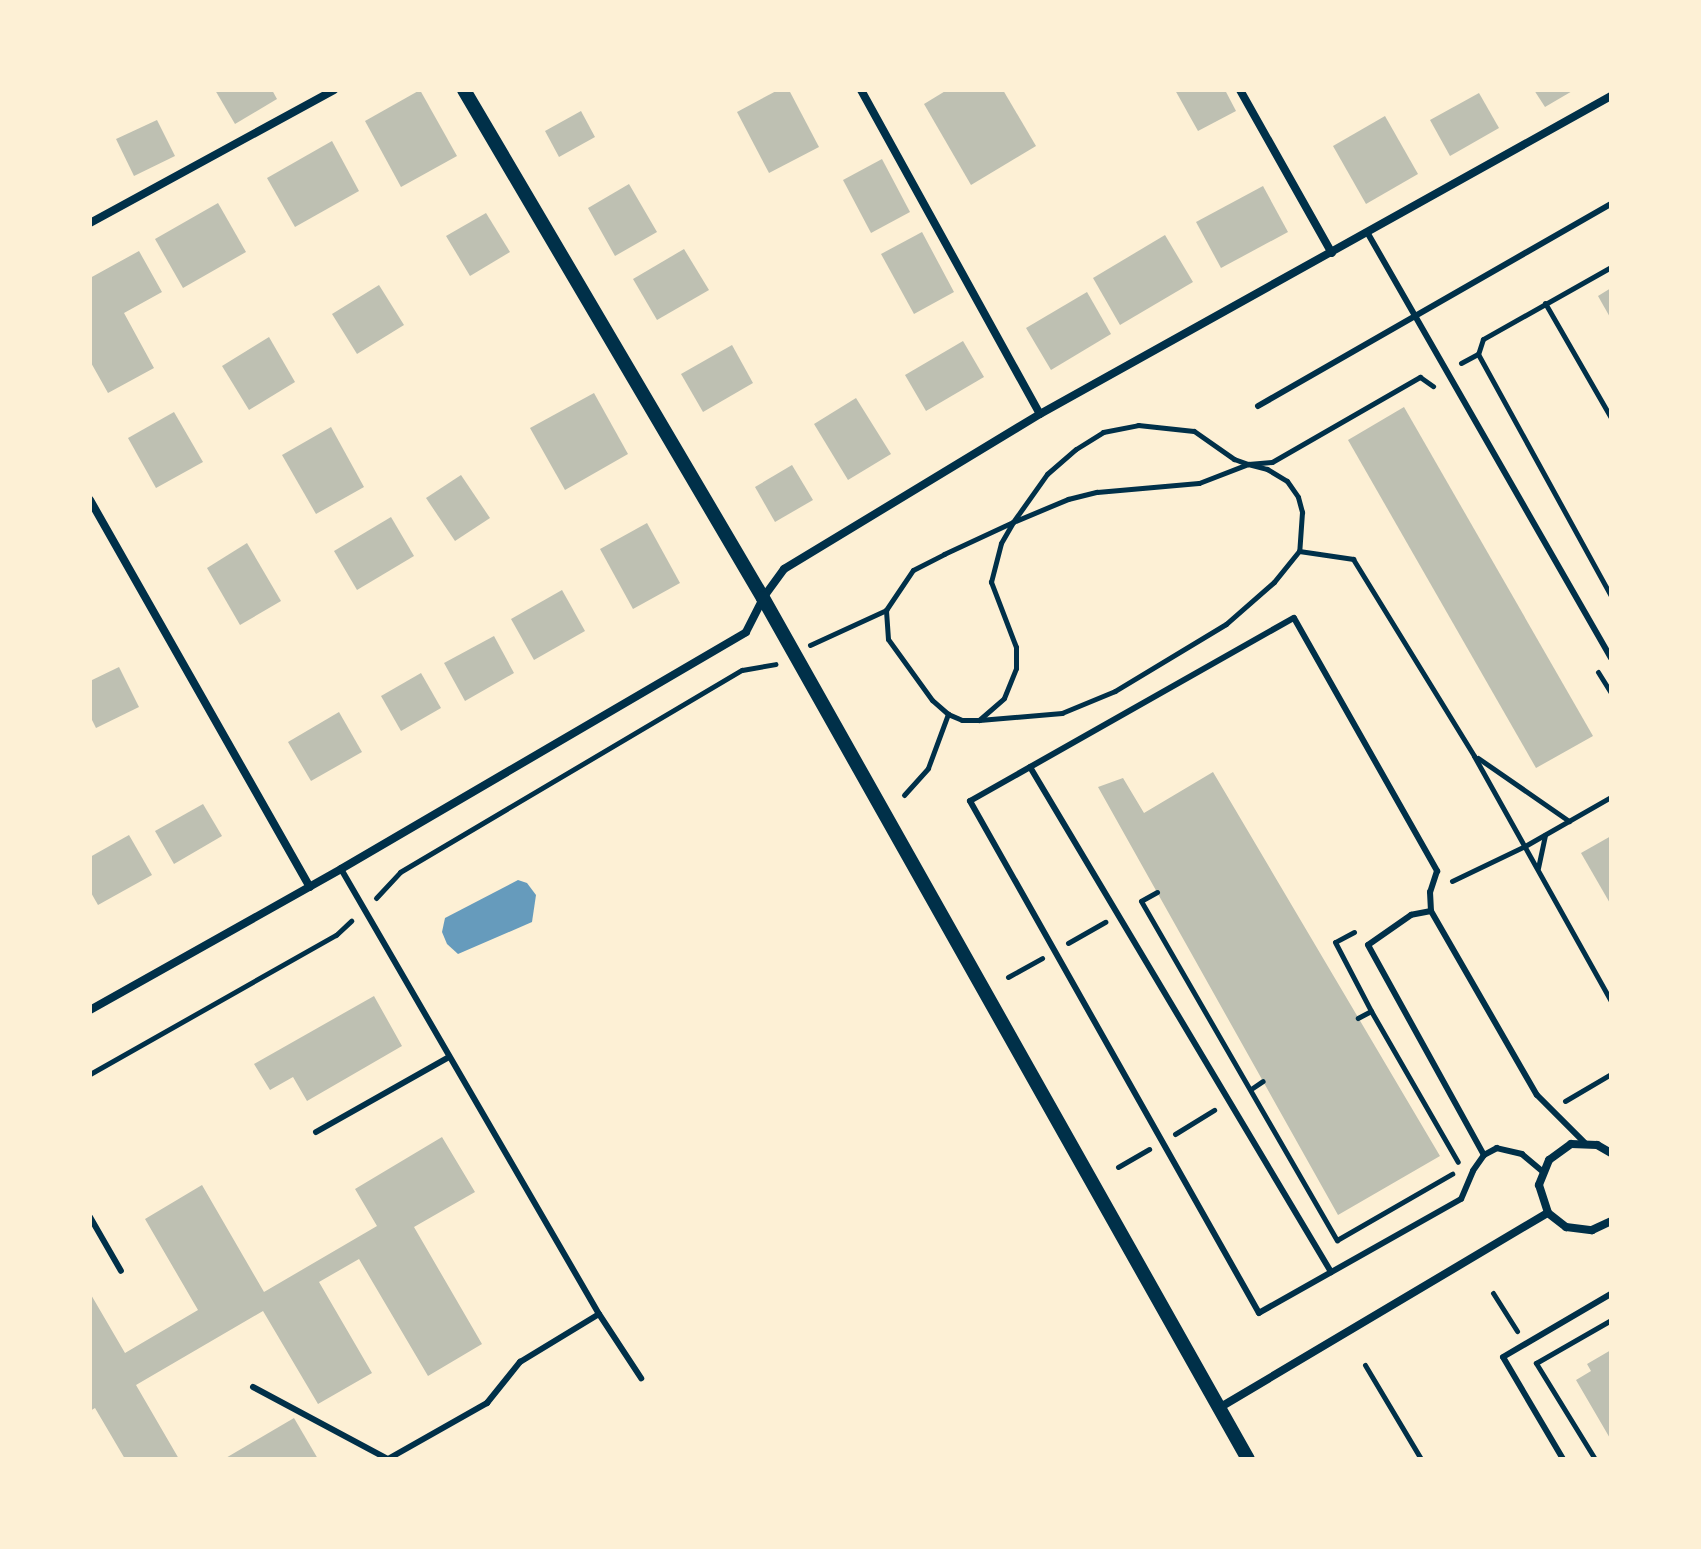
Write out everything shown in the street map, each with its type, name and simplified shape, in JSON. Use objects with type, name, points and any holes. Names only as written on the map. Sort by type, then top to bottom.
[{"type":"street","points":[[90,223],[334,90]]},
{"type":"street","points":[[464,90],[763,598],[1248,1459]]},
{"type":"street","points":[[861,90],[1040,414]]},
{"type":"street","points":[[1240,90],[1332,253]]},
{"type":"street","points":[[90,1010],[310,887],[746,632],[763,598],[784,569],[1040,414],[1611,96]]},
{"type":"street","points":[[90,500],[310,887]]},
{"type":"street","points":[[1611,1153],[1585,1143],[1559,1150],[1542,1171],[1541,1198],[1548,1213],[1566,1227],[1579,1231],[1592,1230],[1611,1221]]},
{"type":"street","points":[[1218,1409],[1548,1213]]},
{"type":"lane","points":[[1258,406],[1611,204]]},
{"type":"lane","points":[[1367,232],[1611,658]]},
{"type":"lane","points":[[1542,1171],[1522,1154],[1497,1148],[1484,1155],[1461,1199],[1259,1313],[970,801],[1294,618],[1437,871],[1430,892],[1431,911],[1537,1095],[1585,1143]]},
{"type":"lane","points":[[1030,767],[1331,1272]]},
{"type":"lane","points":[[341,869],[599,1314],[641,1378]]},
{"type":"lane","points":[[1431,911],[1411,915],[1368,945],[1484,1155]]},
{"type":"lane","points":[[316,1132],[449,1057]]},
{"type":"lane","points":[[90,1217],[121,1271]]},
{"type":"lane","points":[[1563,1459],[1503,1357],[1611,1294]]},
{"type":"lane","points":[[253,1387],[388,1459],[487,1403],[520,1362],[599,1314]]},
{"type":"path","points":[[1611,267],[1483,339],[1478,354],[1611,596]]},
{"type":"path","points":[[1545,303],[1611,418]]},
{"type":"path","points":[[809,646],[886,610],[913,570],[1068,499],[1097,492],[1199,483],[1248,464],[1272,462],[1420,377],[1435,388]]},
{"type":"path","points":[[886,610],[888,639],[897,655],[932,700],[948,714],[962,720],[979,720],[1062,713],[1115,691],[1226,624],[1274,582],[1299,551],[1302,523],[1298,497],[1287,481],[1267,469],[1234,459],[1194,431],[1138,425],[1103,432],[1047,474],[1001,543],[991,582],[1016,647],[1016,668],[1004,698],[979,720]]},
{"type":"path","points":[[1299,551],[1353,559],[1474,756],[1611,1001]]},
{"type":"path","points":[[90,1074],[336,935],[400,872],[742,670],[780,663]]},
{"type":"path","points":[[1596,667],[1611,693]]},
{"type":"path","points":[[904,795],[928,768],[948,714]]},
{"type":"path","points":[[1474,756],[1569,821]]},
{"type":"path","points":[[1538,868],[1546,834]]},
{"type":"path","points":[[1008,977],[1157,892]]},
{"type":"path","points":[[1141,901],[1337,1240],[1462,1168],[1371,1011]]},
{"type":"path","points":[[1556,1088],[1564,1102],[1611,1074]]},
{"type":"path","points":[[1118,1167],[1263,1081]]},
{"type":"path","points":[[1595,1459],[1536,1363],[1611,1320]]},
{"type":"path","points":[[1365,1365],[1421,1459]]},
{"type":"water","points":[[518,880],[527,883],[536,895],[532,922],[458,954],[447,944],[442,932],[445,918]]},
{"type":"building","points":[[215,90],[272,90],[277,99],[235,124]]},
{"type":"building","points":[[420,90],[457,156],[401,187],[365,121]]},
{"type":"building","points":[[778,90],[789,90],[819,147],[769,173],[737,112]]},
{"type":"building","points":[[947,90],[1003,90],[1036,146],[971,185],[924,104]]},
{"type":"building","points":[[1175,90],[1225,90],[1236,111],[1198,131]]},
{"type":"building","points":[[1534,90],[1574,90],[1545,107]]},
{"type":"building","points":[[1479,93],[1499,128],[1450,156],[1430,120]]},
{"type":"building","points":[[581,111],[595,137],[559,157],[545,131]]},
{"type":"building","points":[[1385,116],[1418,174],[1366,204],[1333,146]]},
{"type":"building","points":[[157,120],[175,156],[134,176],[116,139]]},
{"type":"building","points":[[332,141],[359,191],[295,227],[267,178]]},
{"type":"building","points":[[882,159],[910,212],[871,233],[843,180]]},
{"type":"building","points":[[629,184],[657,232],[615,256],[588,208]]},
{"type":"building","points":[[1263,186],[1288,232],[1221,268],[1196,222]]},
{"type":"building","points":[[218,203],[246,252],[183,288],[155,239]]},
{"type":"building","points":[[486,213],[510,252],[470,276],[446,236]]},
{"type":"building","points":[[922,232],[954,292],[914,314],[881,254]]},
{"type":"building","points":[[1165,235],[1193,282],[1120,325],[1093,278]]},
{"type":"building","points":[[684,249],[709,290],[657,320],[633,279]]},
{"type":"building","points":[[139,251],[162,292],[124,313],[154,368],[108,393],[90,361],[90,278]]},
{"type":"building","points":[[379,285],[404,325],[357,354],[332,314]]},
{"type":"building","points":[[1611,288],[1611,319],[1598,296]]},
{"type":"building","points":[[1087,292],[1111,334],[1051,370],[1026,328]]},
{"type":"building","points":[[269,337],[295,382],[249,410],[222,366]]},
{"type":"building","points":[[963,341],[984,377],[926,411],[905,375]]},
{"type":"building","points":[[732,345],[753,383],[703,412],[681,374]]},
{"type":"building","points":[[594,393],[628,454],[565,490],[530,428]]},
{"type":"building","points":[[856,398],[891,454],[848,480],[814,424]]},
{"type":"building","points":[[1404,407],[1593,736],[1536,768],[1348,440]]},
{"type":"building","points":[[174,412],[203,462],[156,488],[128,438]]},
{"type":"building","points":[[331,427],[364,487],[316,514],[282,455]]},
{"type":"building","points":[[792,465],[813,500],[775,522],[755,487]]},
{"type":"building","points":[[461,475],[490,518],[455,541],[426,498]]},
{"type":"building","points":[[391,517],[414,556],[357,590],[334,551]]},
{"type":"building","points":[[647,523],[680,583],[633,609],[600,549]]},
{"type":"building","points":[[247,543],[281,601],[240,625],[207,568]]},
{"type":"building","points":[[562,590],[585,631],[534,660],[511,619]]},
{"type":"building","points":[[494,636],[514,673],[465,701],[444,663]]},
{"type":"building","points":[[119,667],[139,707],[96,728],[90,716],[90,681]]},
{"type":"building","points":[[421,673],[441,708],[401,731],[381,696]]},
{"type":"building","points":[[339,712],[362,752],[311,781],[288,742]]},
{"type":"building","points":[[1213,772],[1440,1156],[1338,1215],[1098,787],[1123,778],[1144,813]]},
{"type":"building","points":[[203,804],[222,836],[174,864],[155,831]]},
{"type":"building","points":[[129,835],[152,875],[98,905],[90,891],[90,857]]},
{"type":"building","points":[[1611,836],[1611,905],[1581,853]]},
{"type":"building","points":[[374,996],[402,1046],[307,1101],[293,1077],[270,1090],[254,1064]]},
{"type":"building","points":[[442,1137],[475,1192],[414,1227],[482,1344],[428,1376],[359,1259],[319,1282],[372,1373],[318,1404],[263,1311],[136,1385],[179,1459],[125,1459],[95,1408],[90,1411],[90,1293],[125,1353],[198,1310],[145,1219],[202,1185],[264,1292],[377,1226],[355,1189]]},
{"type":"building","points":[[1611,1350],[1611,1440],[1576,1380],[1591,1371],[1587,1364]]},
{"type":"building","points":[[294,1418],[318,1459],[224,1459]]}]
